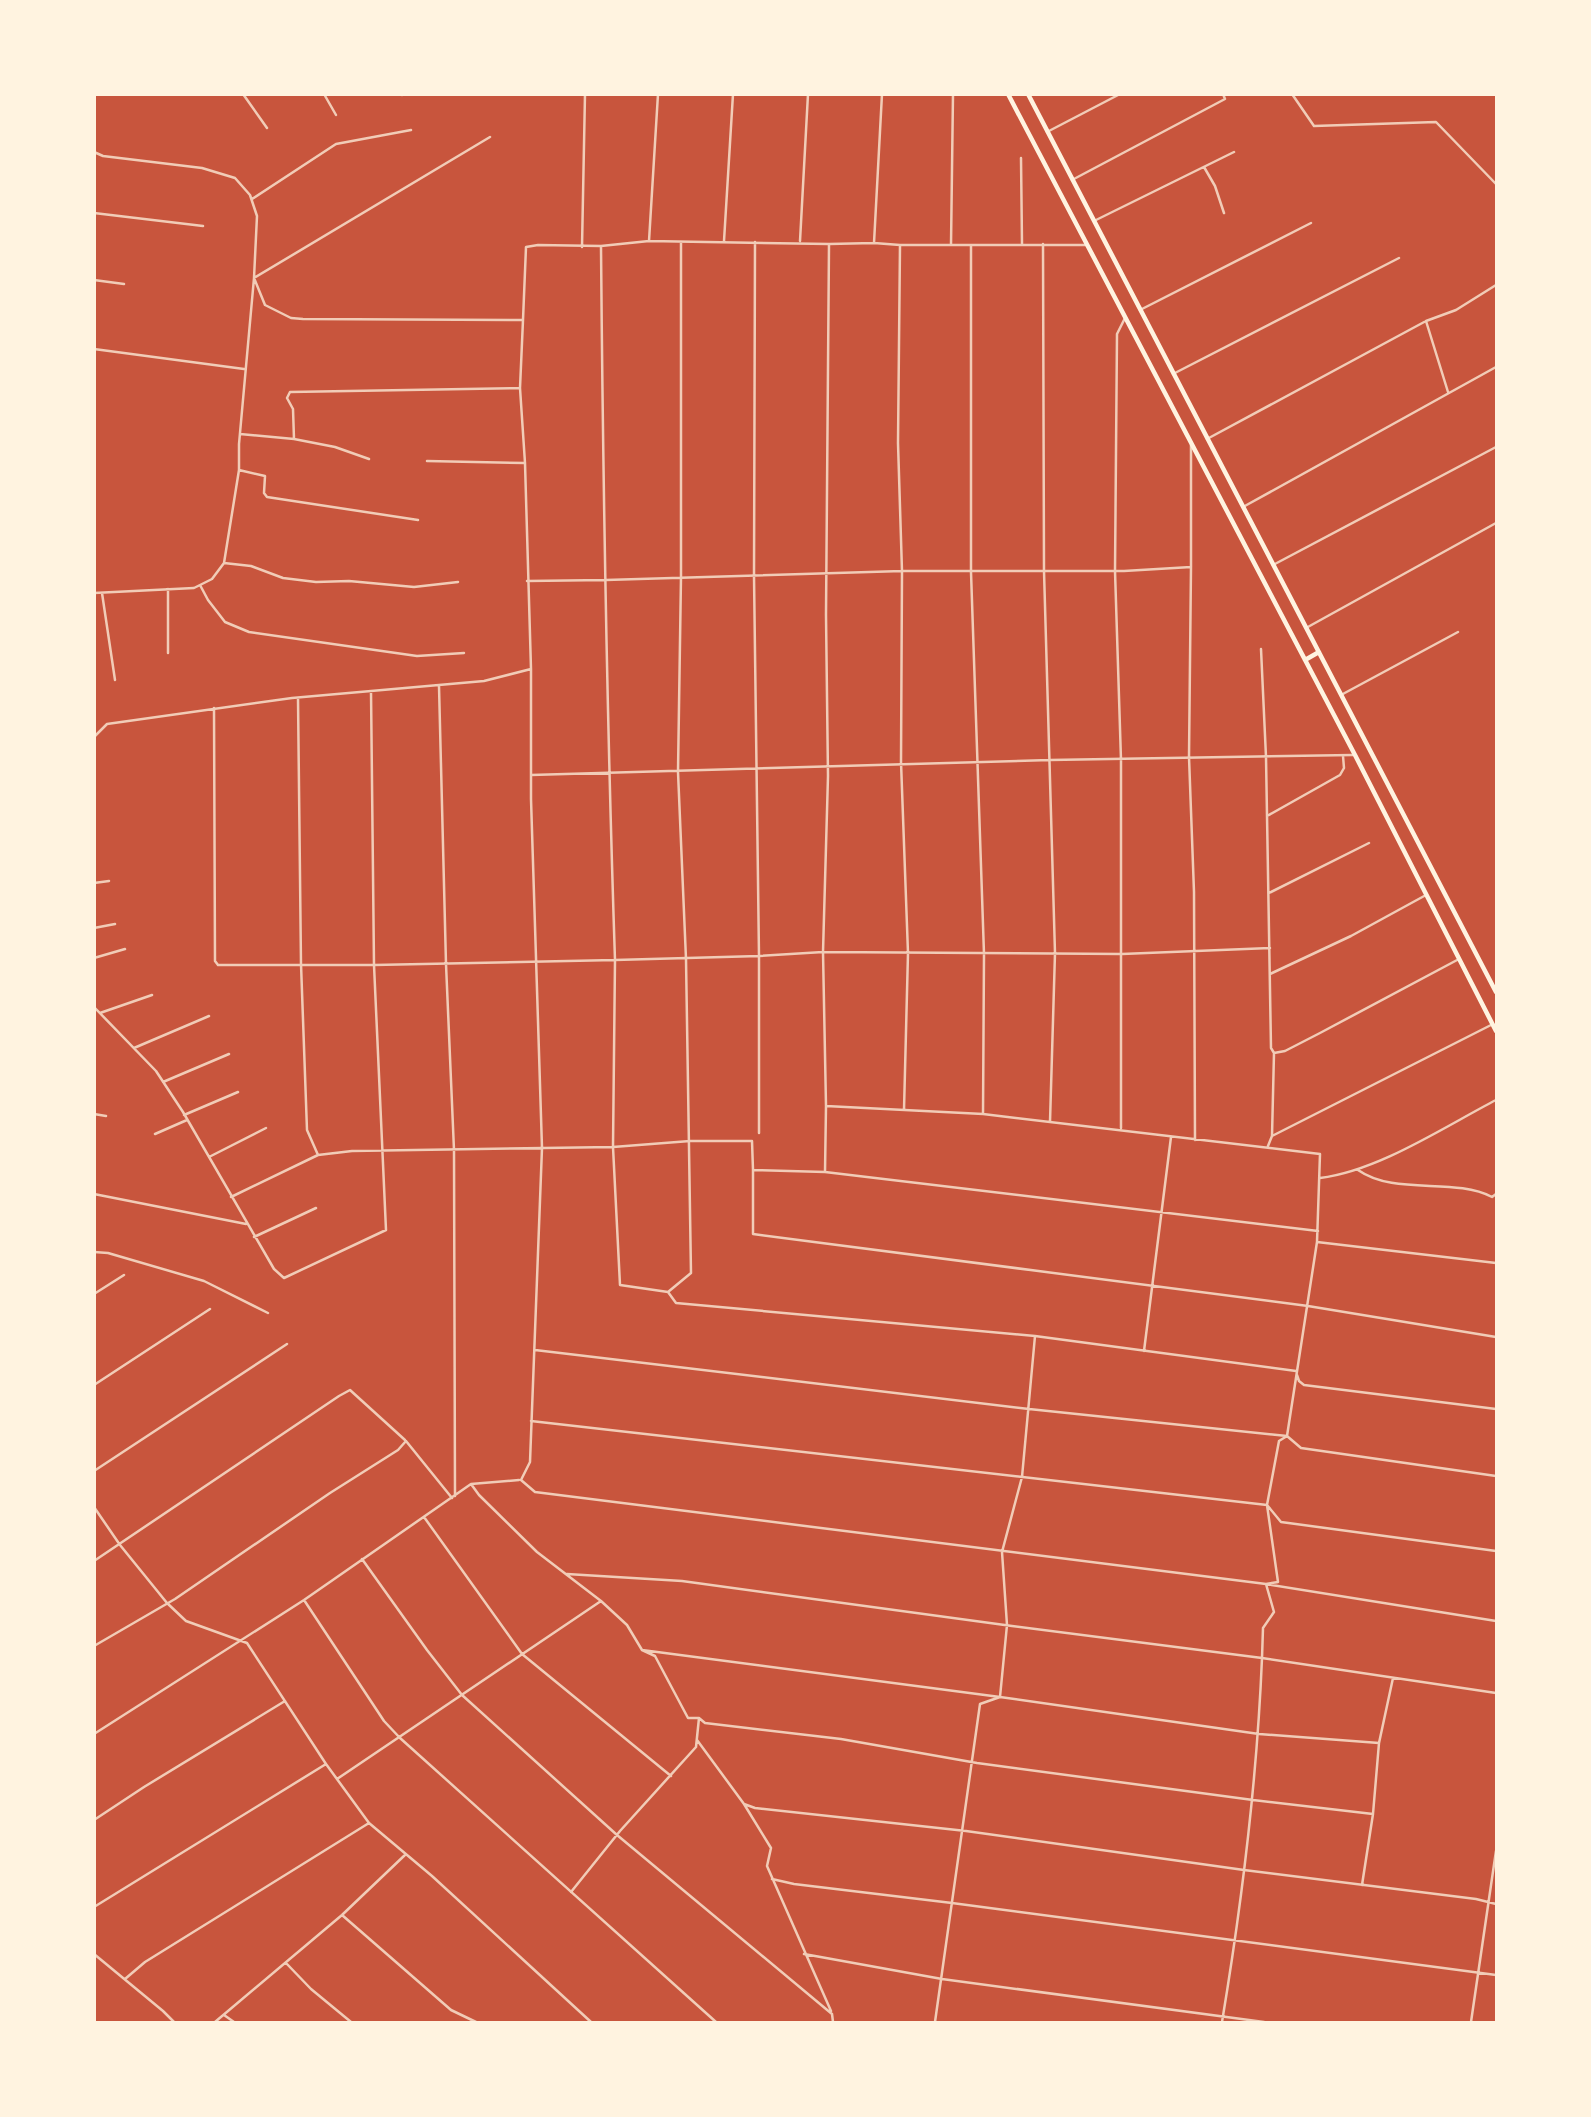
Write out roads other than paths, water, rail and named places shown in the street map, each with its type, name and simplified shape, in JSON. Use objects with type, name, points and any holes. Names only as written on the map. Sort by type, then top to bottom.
[{"type":"main road","points":[[1008,94],[1355,755],[1496,1031]]},
{"type":"main road","points":[[1028,94],[1496,992]]},
{"type":"main road","points":[[1305,660],[1319,652]]},
{"type":"street","points":[[243,94],[267,128]]},
{"type":"street","points":[[324,94],[336,115]]},
{"type":"street","points":[[582,247],[585,94]]},
{"type":"street","points":[[649,241],[657,94]]},
{"type":"street","points":[[724,241],[733,94]]},
{"type":"street","points":[[800,243],[808,94]]},
{"type":"street","points":[[874,243],[882,94]]},
{"type":"street","points":[[951,245],[953,94]]},
{"type":"street","points":[[1047,132],[1120,94]]},
{"type":"street","points":[[1072,180],[1225,99],[1223,94]]},
{"type":"street","points":[[1292,94],[1314,127],[1436,122],[1496,184]]},
{"type":"street","points":[[252,199],[336,144],[411,130]]},
{"type":"street","points":[[254,278],[490,137]]},
{"type":"street","points":[[94,152],[103,156],[202,167],[235,178],[250,195],[257,216],[239,470],[224,562],[212,579],[194,588],[94,593]]},
{"type":"street","points":[[1094,221],[1234,152]]},
{"type":"street","points":[[1021,158],[1022,244]]},
{"type":"street","points":[[1204,167],[1215,186],[1224,213]]},
{"type":"street","points":[[94,213],[203,226]]},
{"type":"street","points":[[1140,310],[1311,223]]},
{"type":"street","points":[[521,1479],[530,1462],[542,1149],[531,775],[531,669],[520,388],[526,247],[582,247],[649,241],[1087,245]]},
{"type":"street","points":[[668,1292],[691,1273],[686,959],[678,772],[681,242]]},
{"type":"street","points":[[755,242],[754,576],[759,1133]]},
{"type":"street","points":[[825,1172],[823,951],[828,767],[829,244]]},
{"type":"street","points":[[1043,244],[1044,571],[1055,953],[1050,1122]]},
{"type":"street","points":[[900,245],[898,443],[902,571],[901,765],[908,953],[904,1110]]},
{"type":"street","points":[[971,245],[971,572],[984,954],[983,1114]]},
{"type":"street","points":[[601,246],[608,772],[615,960],[613,1147],[620,1285],[668,1292],[676,1303],[1035,1336],[1296,1371]]},
{"type":"street","points":[[1173,374],[1399,258]]},
{"type":"street","points":[[254,278],[265,305],[291,318],[523,320]]},
{"type":"street","points":[[94,280],[124,284]]},
{"type":"street","points":[[1207,439],[1426,321],[1456,310],[1496,285]]},
{"type":"street","points":[[1121,1130],[1121,760],[1115,571],[1117,334],[1125,318]]},
{"type":"street","points":[[1426,321],[1448,393]]},
{"type":"street","points":[[94,349],[246,369]]},
{"type":"street","points":[[1243,507],[1496,367]]},
{"type":"street","points":[[293,439],[293,409],[287,398],[290,392],[520,388]]},
{"type":"street","points":[[240,434],[293,439],[335,447],[369,459]]},
{"type":"street","points":[[1191,445],[1189,757],[1195,950],[1195,1140]]},
{"type":"street","points":[[1273,565],[1496,447]]},
{"type":"street","points":[[427,461],[525,463]]},
{"type":"street","points":[[239,470],[264,476],[264,493],[267,497],[418,520]]},
{"type":"street","points":[[1306,628],[1496,523]]},
{"type":"street","points":[[224,562],[251,566],[284,578],[316,582],[414,587],[458,582]]},
{"type":"street","points":[[527,581],[902,571],[1115,571],[1191,567]]},
{"type":"street","points":[[200,584],[208,600],[225,622],[248,632],[417,656],[464,653]]},
{"type":"street","points":[[168,589],[168,653]]},
{"type":"street","points":[[102,593],[116,680]]},
{"type":"street","points":[[1341,695],[1458,632]]},
{"type":"street","points":[[1261,649],[1266,757],[1271,1048],[1274,1053],[1272,1136],[1268,1146]]},
{"type":"street","points":[[94,737],[107,724],[298,698],[484,681],[531,669]]},
{"type":"street","points":[[439,686],[454,1150],[454,1497]]},
{"type":"street","points":[[94,1007],[156,1071],[254,1237],[274,1269],[284,1278],[386,1230],[374,965],[371,691]]},
{"type":"street","points":[[298,698],[301,964],[307,1130],[318,1155]]},
{"type":"street","points":[[214,708],[215,961],[222,966],[686,959],[823,951],[1122,954],[1270,948]]},
{"type":"street","points":[[531,775],[1050,760],[1355,755]]},
{"type":"street","points":[[1267,816],[1340,775],[1344,768],[1343,756]]},
{"type":"street","points":[[1269,893],[1369,843]]},
{"type":"street","points":[[94,883],[109,881]]},
{"type":"street","points":[[1270,974],[1351,936],[1426,895]]},
{"type":"street","points":[[94,928],[115,924]]},
{"type":"street","points":[[94,958],[125,949]]},
{"type":"street","points":[[1274,1053],[1285,1051],[1459,959]]},
{"type":"street","points":[[100,1013],[152,995]]},
{"type":"street","points":[[134,1048],[209,1016]]},
{"type":"street","points":[[1272,1136],[1493,1024]]},
{"type":"street","points":[[163,1082],[229,1054]]},
{"type":"street","points":[[184,1115],[238,1092]]},
{"type":"street","points":[[1320,1178],[1359,1170],[1496,1100]]},
{"type":"street","points":[[826,1106],[983,1114],[1320,1154],[1317,1242],[1287,1436]]},
{"type":"street","points":[[94,1114],[106,1116]]},
{"type":"street","points":[[155,1134],[187,1120]]},
{"type":"street","points":[[209,1157],[266,1128]]},
{"type":"street","points":[[1144,1351],[1171,1137]]},
{"type":"street","points":[[231,1196],[318,1155],[382,1151],[613,1147],[690,1141],[752,1140],[753,1234],[1308,1306],[1496,1337]]},
{"type":"street","points":[[1359,1170],[1378,1179],[1475,1191],[1492,1197],[1496,1194]]},
{"type":"street","points":[[753,1171],[825,1172],[1318,1231]]},
{"type":"street","points":[[94,1194],[247,1224]]},
{"type":"street","points":[[254,1237],[316,1208]]},
{"type":"street","points":[[1317,1242],[1496,1263]]},
{"type":"street","points":[[94,1252],[108,1253],[204,1282],[268,1313]]},
{"type":"street","points":[[94,1294],[124,1275]]},
{"type":"street","points":[[94,1385],[210,1309]]},
{"type":"street","points":[[1000,1697],[1007,1625],[1002,1552],[1022,1477],[1035,1336]]},
{"type":"street","points":[[94,1471],[287,1344]]},
{"type":"street","points":[[535,1350],[1029,1409],[1287,1436],[1301,1448],[1496,1476]]},
{"type":"street","points":[[1296,1371],[1299,1381],[1304,1385],[1496,1409]]},
{"type":"street","points":[[94,1561],[350,1390],[406,1441],[454,1497]]},
{"type":"street","points":[[531,1421],[1267,1505],[1281,1522],[1496,1551]]},
{"type":"street","points":[[1266,1584],[1278,1582],[1267,1505],[1279,1441],[1287,1436]]},
{"type":"street","points":[[94,1646],[167,1603],[398,1450],[406,1441]]},
{"type":"street","points":[[94,1734],[304,1600],[471,1484],[521,1479],[535,1492],[1266,1584],[1496,1621]]},
{"type":"street","points":[[471,1484],[537,1552],[601,1601],[627,1625],[642,1650],[654,1656],[688,1718],[699,1718],[705,1723],[841,1739],[972,1762],[1373,1814]]},
{"type":"street","points":[[94,1507],[120,1545],[167,1603],[186,1621],[247,1643],[369,1823],[591,2022]]},
{"type":"street","points":[[424,1517],[522,1654],[671,1776]]},
{"type":"street","points":[[362,1559],[462,1695],[617,1835],[832,2014]]},
{"type":"street","points":[[567,1574],[682,1581],[1262,1658],[1496,1693]]},
{"type":"street","points":[[1222,2022],[1253,1800],[1264,1628],[1274,1612],[1266,1584]]},
{"type":"street","points":[[304,1600],[384,1721],[400,1738],[716,2022]]},
{"type":"street","points":[[337,1779],[601,1601]]},
{"type":"street","points":[[642,1650],[1259,1734],[1379,1743]]},
{"type":"street","points":[[1362,1885],[1373,1814],[1379,1743],[1393,1678]]},
{"type":"street","points":[[935,2022],[980,1704],[1000,1697]]},
{"type":"street","points":[[94,1820],[286,1701]]},
{"type":"street","points":[[571,1892],[617,1835],[696,1747],[699,1718]]},
{"type":"street","points":[[697,1740],[744,1804],[771,1848],[767,1866],[832,2014],[833,2022]]},
{"type":"street","points":[[94,1907],[326,1763]]},
{"type":"street","points":[[744,1804],[755,1808],[962,1831],[1476,1899],[1496,1904]]},
{"type":"street","points":[[125,1979],[156,1955],[369,1823]]},
{"type":"street","points":[[1471,2022],[1496,1851]]},
{"type":"street","points":[[215,2022],[342,1915],[406,1854]]},
{"type":"street","points":[[772,1879],[1496,1975]]},
{"type":"street","points":[[342,1915],[451,2010],[474,2022]]},
{"type":"street","points":[[94,1954],[174,2022]]},
{"type":"street","points":[[804,1954],[942,1979],[1264,2022]]},
{"type":"street","points":[[286,1963],[311,1989],[351,2022]]},
{"type":"street","points":[[224,2015],[234,2022]]}]
